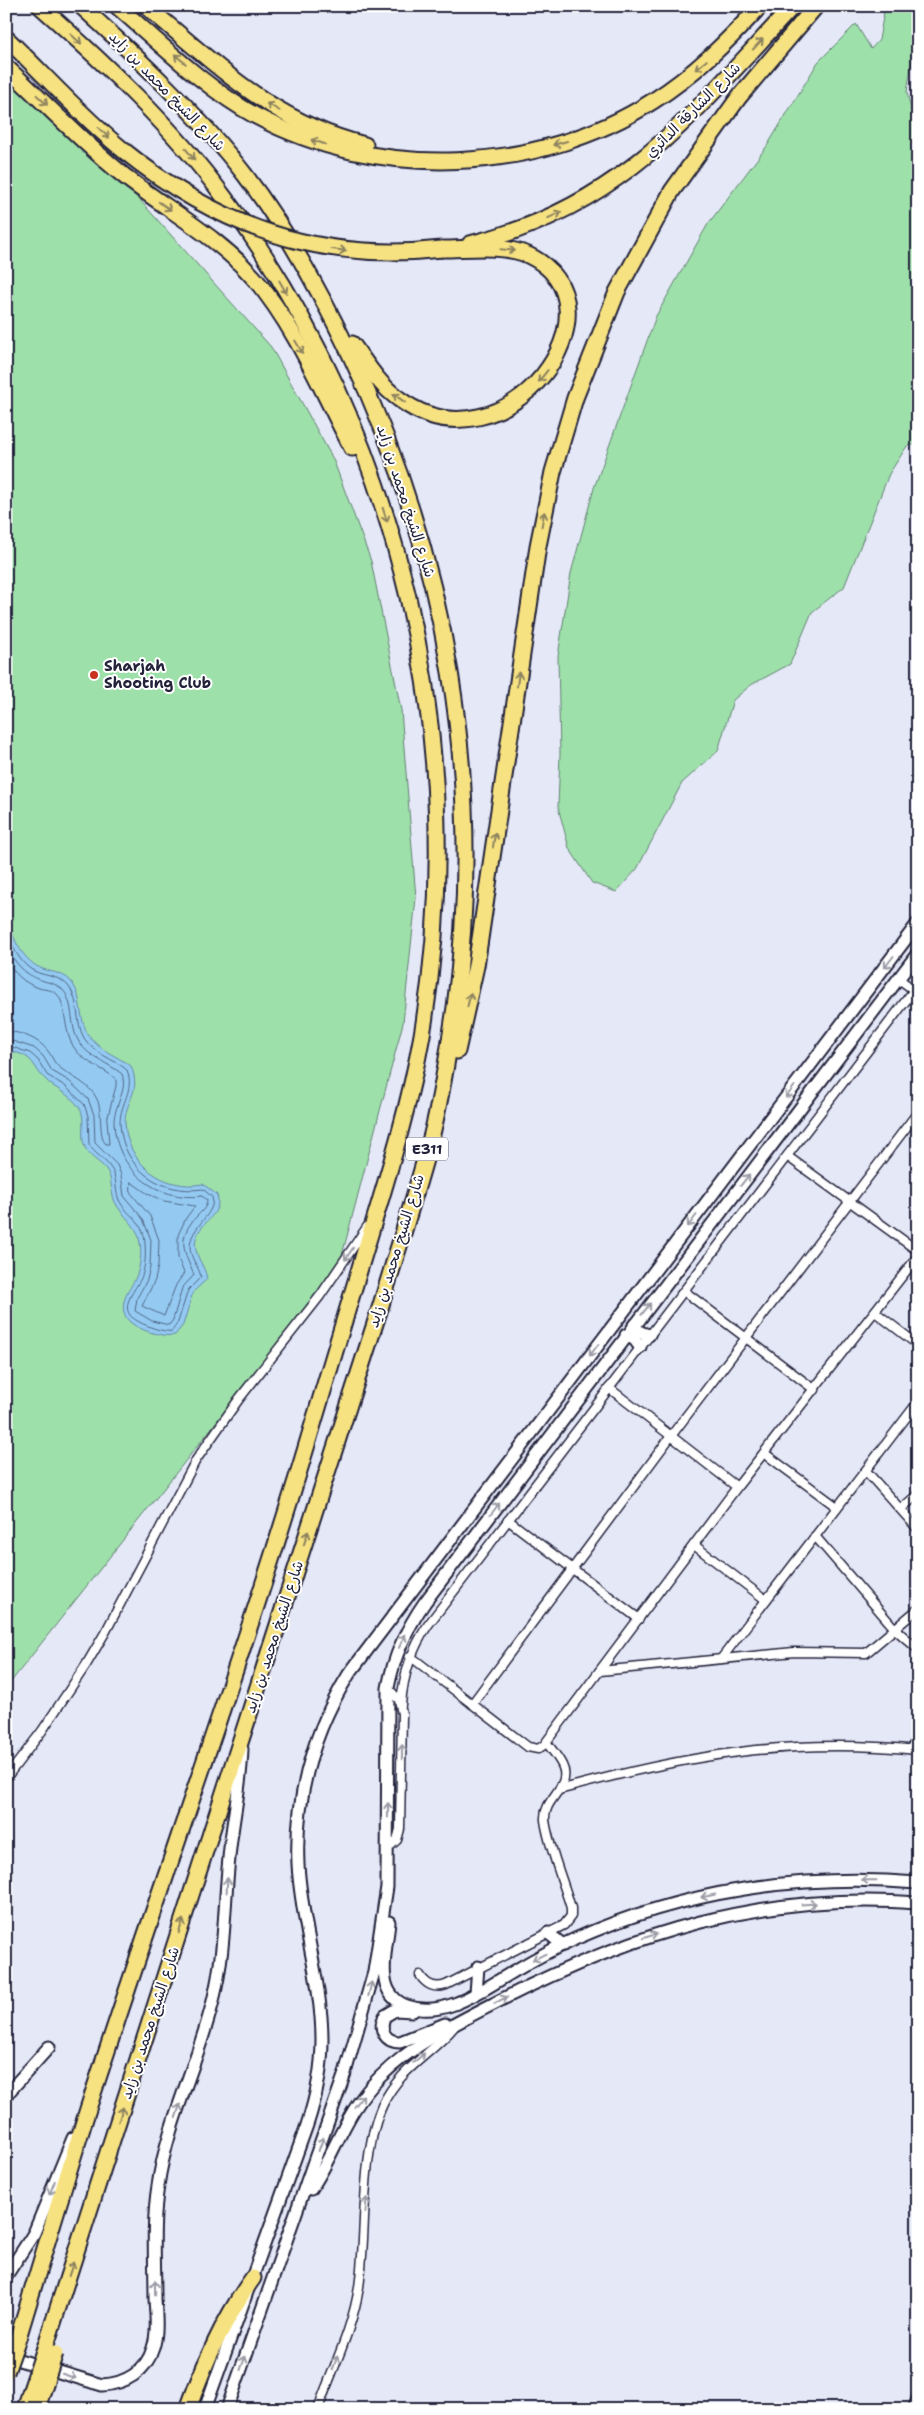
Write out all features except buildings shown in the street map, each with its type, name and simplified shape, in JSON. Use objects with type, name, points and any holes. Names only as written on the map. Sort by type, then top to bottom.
[{"type":"highway","name":"شارع الشيخ محمد بن زايد","points":[[6,2372],[87,2112],[279,1538],[403,1123],[421,1039],[433,954],[438,869],[436,783],[427,698],[420,655],[402,572],[377,490],[349,418],[328,371],[289,298],[224,197],[173,135],[117,78],[40,6]]},
{"type":"highway","name":"شارع الشيخ محمد بن زايد","points":[[25,2409],[36,2399],[50,2351],[63,2293],[381,1305],[432,1132],[455,1008],[463,926],[465,826],[457,718],[438,604],[414,516],[371,399],[312,278],[274,216],[221,146],[137,58],[81,6]]},
{"type":"highway","points":[[117,6],[217,90],[254,115],[278,127],[303,137],[354,152],[434,160]]},
{"type":"highway","points":[[146,6],[226,75],[287,116],[317,129],[356,142],[434,160]]},
{"type":"highway","name":"شارع الشارقة الدائري","points":[[434,160],[467,160],[532,151],[594,131],[623,118],[679,84],[704,63],[760,6]]},
{"type":"highway","name":"شارع الشارقة الدائري","points":[[442,249],[484,240],[525,227],[578,203],[621,177],[671,136],[793,6]]},
{"type":"highway","points":[[432,1132],[457,1050],[470,994],[538,546],[553,472],[575,398],[617,292],[672,191],[733,105],[816,6]]},
{"type":"highway","points":[[6,38],[122,149],[170,185],[222,214],[276,236],[330,249],[386,254],[442,249],[502,250],[526,254],[546,267],[560,287],[567,310],[560,348],[538,382],[507,406],[483,416],[461,418],[439,416],[412,407],[399,399],[378,379],[331,314]]},
{"type":"highway","points":[[6,67],[116,169],[146,193],[216,241],[255,279],[271,301],[302,352],[353,449],[377,490]]},
{"type":"highway","points":[[188,2409],[221,2330],[235,2303],[253,2278]]},
{"type":"main road","points":[[205,2409],[307,2126],[320,2074],[321,2022],[301,1892],[298,1836],[304,1779],[322,1724],[334,1698],[361,1658],[918,923]]},
{"type":"main road","points":[[422,2009],[400,2003],[391,1995],[386,1984],[384,1972],[389,1918],[387,1887],[388,1688],[399,1648],[418,1613],[626,1335],[918,953]]},
{"type":"main road","points":[[634,1325],[640,1332],[649,1336]]},
{"type":"main road","points":[[626,1335],[635,1340],[640,1347]]},
{"type":"main road","points":[[6,2356],[94,2384],[109,2385],[124,2381],[137,2373],[147,2362],[154,2348],[156,2334],[155,2220],[157,2186],[165,2152],[208,2021],[219,1976],[224,1939],[229,1858],[239,1786],[242,1734]]},
{"type":"main road","points":[[458,2022],[442,2025],[400,2042],[392,2042],[384,2034],[382,2023],[388,2013],[395,2010],[445,2006],[476,1993],[562,1945],[639,1915],[686,1901],[736,1890],[786,1883],[834,1880],[918,1883]]},
{"type":"main road","points":[[226,2409],[301,2203],[361,2023],[374,1972],[387,1887]]},
{"type":"main road","points":[[301,2203],[316,2182],[348,2116],[368,2090],[404,2056],[458,2022],[588,1958],[687,1924],[737,1913],[788,1906],[840,1902],[918,1903]]},
{"type":"main road","points":[[548,1933],[562,1945]]},
{"type":"main road","points":[[476,1993],[478,1967]]},
{"type":"main road","points":[[6,2095],[49,2048]]},
{"type":"main road","points":[[6,2276],[34,2233],[70,2145],[87,2112]]},
{"type":"main road","points":[[914,2409],[918,2399]]},
{"type":"street","points":[[388,1848],[397,1840],[400,1829],[401,1705],[404,1680],[410,1656],[428,1625],[787,1156],[916,992],[899,979]]},
{"type":"street","points":[[472,1704],[671,1436],[918,1112]]},
{"type":"street","points":[[787,1156],[918,1252]]},
{"type":"street","points":[[6,1778],[65,1698],[91,1657],[196,1460],[239,1399],[320,1296],[376,1214]]},
{"type":"street","points":[[410,1656],[528,1748],[538,1749],[547,1743],[737,1487],[815,1390],[918,1256]]},
{"type":"street","points":[[684,1291],[815,1390]]},
{"type":"street","points":[[875,1312],[918,1344]]},
{"type":"street","points":[[609,1388],[737,1487]]},
{"type":"street","points":[[721,1659],[917,1404]]},
{"type":"street","points":[[764,1453],[837,1508]]},
{"type":"street","points":[[866,1471],[918,1529]]},
{"type":"street","points":[[901,1510],[918,1494]]},
{"type":"street","points":[[508,1520],[638,1619]]},
{"type":"street","points":[[815,1536],[895,1629],[918,1649]]},
{"type":"street","points":[[694,1545],[766,1600]]},
{"type":"street","points":[[600,1671],[794,1652],[866,1653],[918,1609]]},
{"type":"street","points":[[388,1688],[396,1695],[401,1705]]},
{"type":"street","points":[[559,1790],[666,1764],[762,1748],[833,1744],[914,1749],[918,1739]]},
{"type":"street","points":[[420,1975],[429,1985],[442,1986],[567,1922],[572,1912],[545,1818],[549,1802],[559,1790],[564,1778],[564,1770],[547,1743]]},
{"type":"street","points":[[318,2409],[356,2301],[370,2153],[378,2115],[389,2092],[404,2072],[446,2036],[458,2022]]},
{"type":"green space","points":[[885,6],[917,6],[917,28],[907,92],[912,114],[918,109],[918,444],[907,446],[889,474],[844,587],[812,612],[790,664],[751,685],[733,700],[718,751],[682,783],[637,869],[616,892],[592,883],[569,848],[558,807],[560,754],[558,656],[571,573],[594,488],[656,316],[708,224],[767,146],[818,62],[856,24],[871,49],[879,40]]},
{"type":"green space","points":[[6,78],[137,197],[271,347],[333,459],[371,561],[401,710],[416,898],[403,1023],[340,1263],[6,1688]]},
{"type":"water","points":[[6,895],[9,921],[20,950],[36,966],[63,975],[70,980],[78,995],[83,1022],[88,1035],[99,1046],[131,1066],[135,1083],[127,1108],[125,1123],[127,1138],[140,1162],[150,1172],[162,1179],[189,1185],[203,1184],[217,1195],[217,1208],[202,1227],[195,1244],[207,1279],[193,1292],[183,1325],[175,1335],[162,1335],[139,1328],[128,1320],[125,1315],[123,1304],[140,1264],[139,1236],[115,1202],[111,1181],[106,1169],[89,1154],[85,1147],[83,1142],[82,1116],[79,1107],[48,1082],[28,1058],[6,1050]]},
{"type":"place","name":"Sharjah Shooting Club","points":[[94,675]]}]
